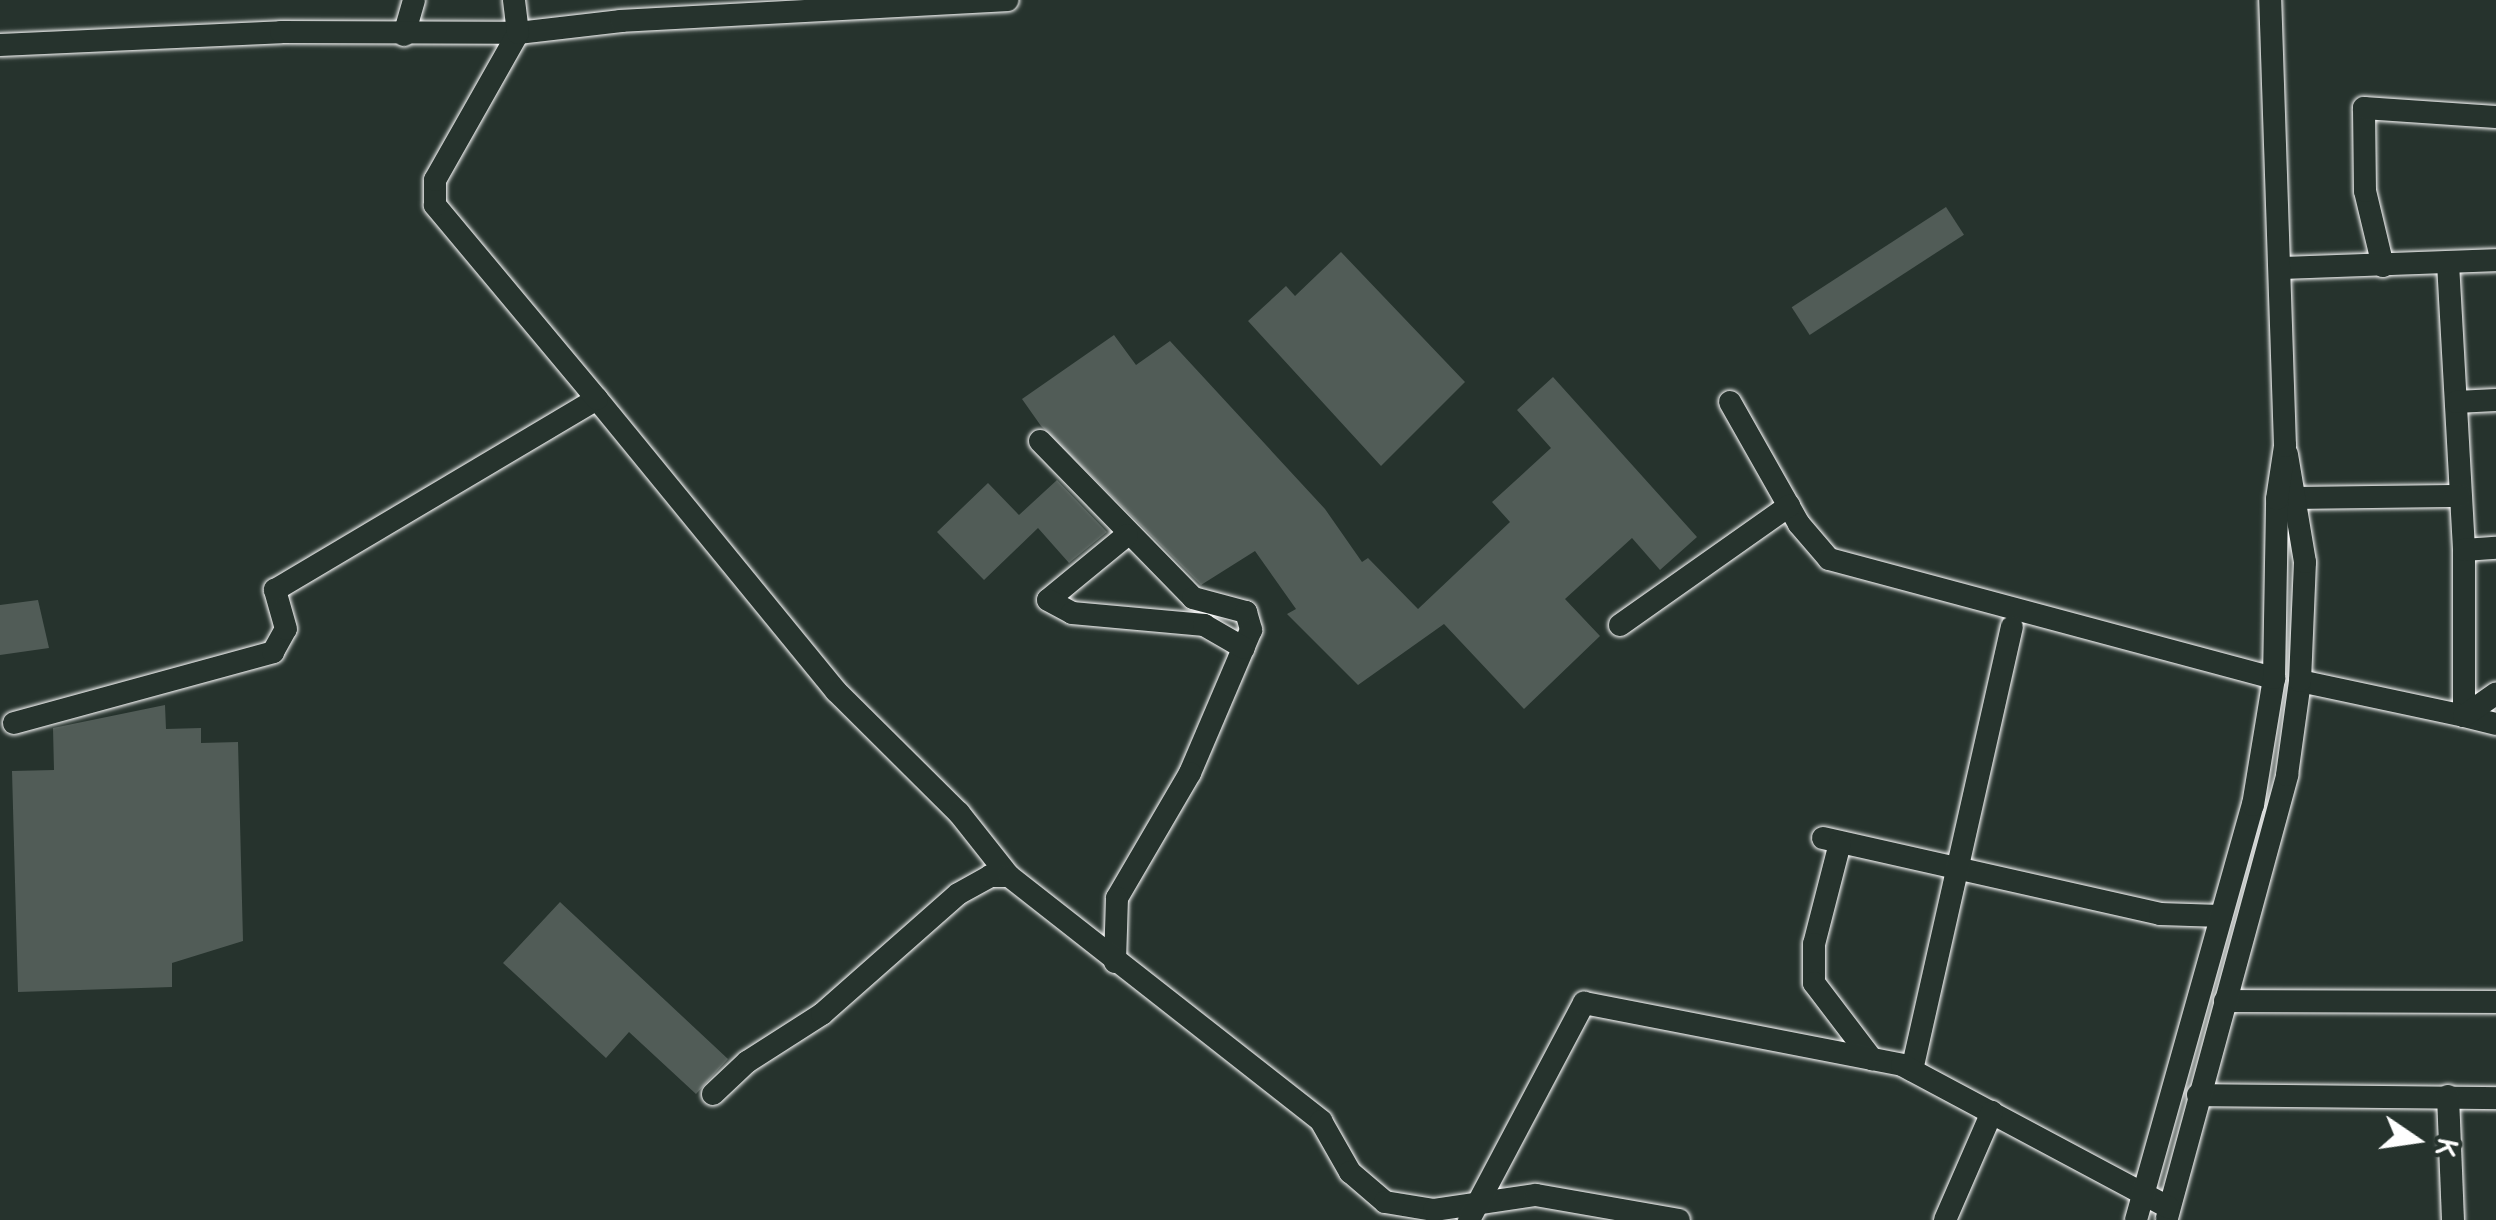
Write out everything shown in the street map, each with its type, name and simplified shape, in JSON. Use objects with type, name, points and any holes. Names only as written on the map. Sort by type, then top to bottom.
[{"type":"street","points":[[404,35],[414,0]]},
{"type":"street","points":[[514,0],[518,33],[435,180],[435,205],[836,691],[959,813],[1009,876],[1321,1121],[1350,1172],[1386,1202],[1434,1210],[1486,1198],[1536,1195],[1680,1220]]},
{"type":"street","points":[[0,45],[281,32],[518,33],[621,21],[1007,0]]},
{"type":"street","points":[[2136,1220],[2140,1192],[2253,805],[2274,678],[2288,498],[2270,0]]},
{"type":"street","points":[[2383,266],[2365,191],[2364,108],[2496,117]]},
{"type":"street","points":[[2280,268],[2496,260]]},
{"type":"street","points":[[2448,262],[2464,550],[2464,716]]},
{"type":"street","points":[[14,723],[272,652],[286,629],[275,590],[597,399]]},
{"type":"street","points":[[2456,402],[2496,400]]},
{"type":"street","points":[[1730,402],[1789,506],[1828,559],[2274,678]]},
{"type":"street","points":[[1040,440],[1127,535],[1192,598],[1246,612],[1251,630],[1190,772],[1117,898],[1114,962]]},
{"type":"street","points":[[2288,498],[2460,496]]},
{"type":"street","points":[[1469,1220],[1486,1198],[1584,1003],[1912,1070],[2140,1192],[2167,1214],[2287,775],[2300,682],[2305,562],[2288,498]]},
{"type":"street","points":[[1620,625],[1789,506]]},
{"type":"street","points":[[1127,535],[1048,600],[1072,612],[1204,624],[1244,648]]},
{"type":"street","points":[[2464,550],[2496,548]]},
{"type":"street","points":[[1912,1070],[1953,872],[2012,626]]},
{"type":"street","points":[[2300,682],[2496,724]]},
{"type":"street","points":[[2464,716],[2496,694]]},
{"type":"street","points":[[1872,1059],[1814,983],[1814,944],[1831,841],[1953,872],[2160,914],[2221,916]]},
{"type":"street","points":[[713,1094],[747,1062],[822,1014],[958,894],[990,876],[1009,876]]},
{"type":"street","points":[[2225,1000],[2496,1002]]},
{"type":"street","points":[[2198,1095],[2496,1098]]},
{"type":"street","points":[[2448,1096],[2453,1220]]},
{"type":"street","points":[[1945,1220],[1992,1112]]},
{"type":"building","points":[[1946,207],[1964,235],[1810,335],[1792,307]]},
{"type":"building","points":[[1341,252],[1465,382],[1381,466],[1248,321],[1286,286],[1295,296]]},
{"type":"building","points":[[1114,335],[1136,365],[1170,341],[1325,509],[1362,562],[1368,558],[1418,609],[1510,522],[1492,502],[1551,448],[1517,410],[1553,377],[1697,537],[1660,570],[1632,538],[1565,599],[1600,636],[1524,709],[1444,624],[1358,685],[1287,614],[1296,609],[1255,551],[1201,585],[1041,426],[1022,399]]},
{"type":"building","points":[[1057,480],[1107,532],[1069,563],[1038,528],[984,580],[937,532],[988,483],[1019,515]]},
{"type":"building","points":[[38,600],[49,648],[0,655],[0,605]]},
{"type":"building","points":[[165,705],[166,729],[201,728],[201,743],[238,742],[243,941],[172,963],[172,987],[18,992],[12,771],[54,770],[53,728]]},
{"type":"building","points":[[560,902],[728,1059],[696,1094],[629,1032],[606,1058],[503,963]]}]
